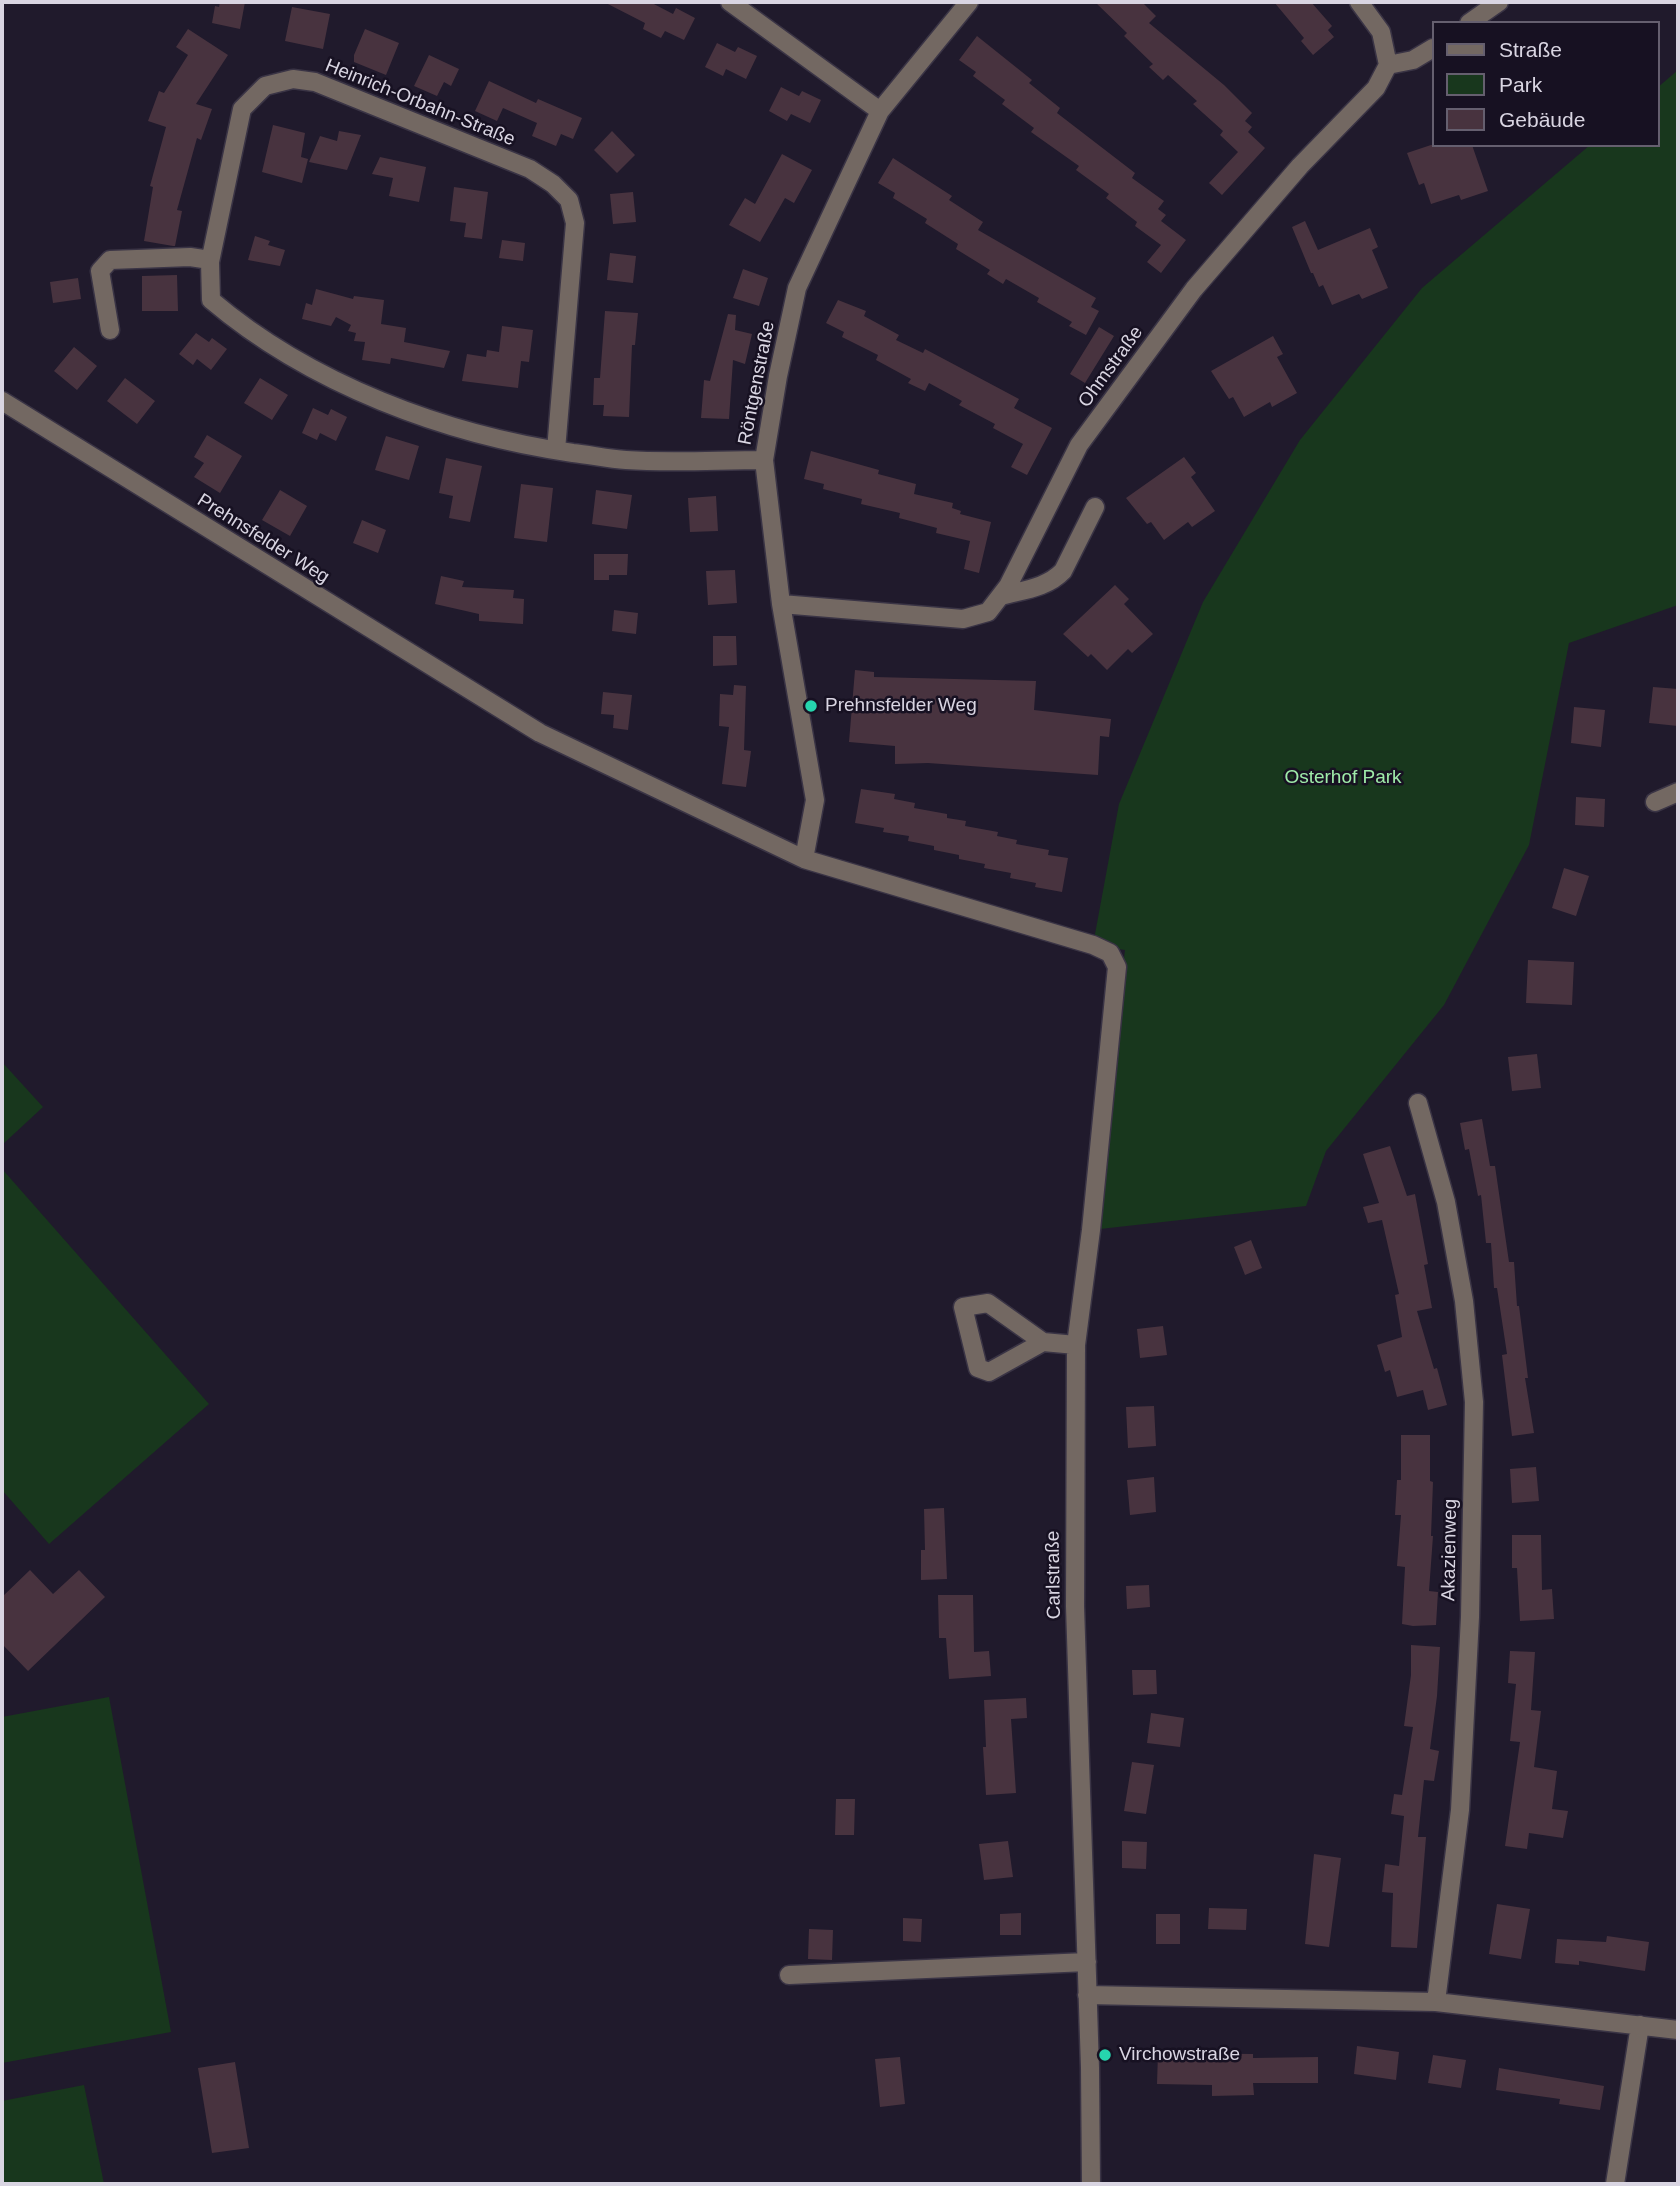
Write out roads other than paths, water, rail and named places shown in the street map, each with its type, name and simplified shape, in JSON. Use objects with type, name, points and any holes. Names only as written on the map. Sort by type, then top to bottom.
[{"type":"street","points":[[730,2],[880,110]]},
{"type":"street","name":"Röntgenstraße","points":[[804,859],[815,800],[781,604],[764,460],[778,376],[797,288],[880,110],[969,2]]},
{"type":"street","points":[[1359,2],[1381,32],[1388,65],[1413,60],[1432,49]]},
{"type":"street","points":[[1472,21],[1499,2]]},
{"type":"street","name":"Ohmstraße","points":[[781,604],[963,620],[988,612],[1009,586],[1079,445],[1194,289],[1300,166],[1376,88],[1388,65]]},
{"type":"street","name":"Heinrich-Orbahn-Straße","points":[[556,450],[575,223],[569,200],[553,184],[530,169],[315,82],[293,79],[265,86],[242,109],[210,260],[211,300],[237,322],[312,368],[408,412],[488,437],[556,450],[625,460],[764,460]]},
{"type":"street","points":[[110,330],[100,271],[110,260],[190,257],[210,260]]},
{"type":"street","name":"Prehnsfelder Weg","points":[[2,401],[540,733],[804,859],[1093,945],[1111,953],[1117,967]]},
{"type":"street","points":[[1001,596],[1047,584],[1056,579],[1063,571],[1095,507]]},
{"type":"street","points":[[1655,802],[1678,792]]},
{"type":"street","name":"Carlstraße","points":[[1091,2184],[1087,1962],[1075,1606],[1076,1345],[1091,1230],[1117,967]]},
{"type":"street","name":"Akazienweg","points":[[1418,1103],[1448,1214],[1464,1301],[1474,1402],[1470,1617],[1461,1797],[1436,2002]]},
{"type":"street","points":[[1043,1342],[989,1372],[978,1368],[963,1307],[988,1303],[1043,1342],[1076,1345]]},
{"type":"street","points":[[789,1975],[1087,1962]]},
{"type":"street","points":[[1087,1995],[1436,2002],[1678,2030]]},
{"type":"street","points":[[1615,2184],[1640,2025]]},
{"type":"place","name":"Prehnsfelder Weg","points":[[811,706]]},
{"type":"place","name":"Virchowstraße","points":[[1105,2055]]},
{"type":"park label","name":"Osterhof Park","points":[[1343,778]]}]
